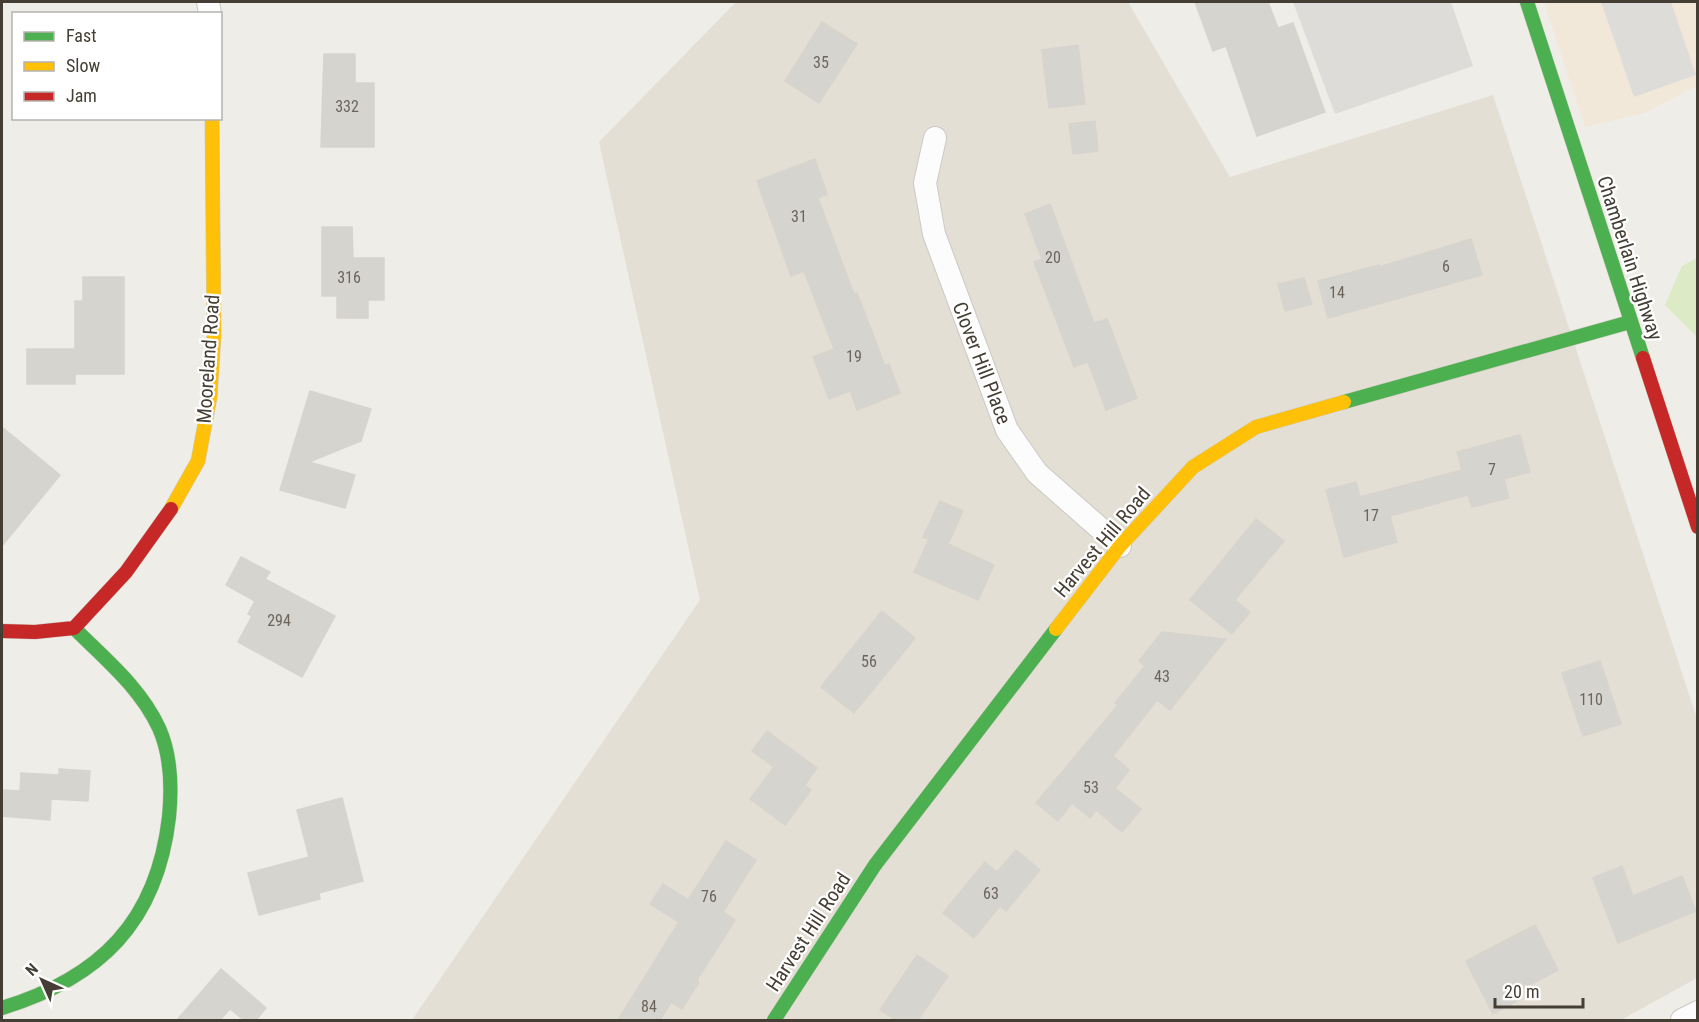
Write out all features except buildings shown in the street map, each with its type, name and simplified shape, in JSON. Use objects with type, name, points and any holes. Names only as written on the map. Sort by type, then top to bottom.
[{"type":"street","name":"Chamberlain Highway","points":[[1527,2],[1698,527]]},
{"type":"street","name":"Mooreland Road","points":[[74,628],[126,572],[165,520],[198,461],[210,397],[214,334],[212,120]]},
{"type":"street","name":"Clover Hill Place","points":[[934,138],[926,183],[934,234],[1007,430],[1037,473],[1120,546]]},
{"type":"street","name":"Harvest Hill Road","points":[[774,1020],[875,865],[1120,546],[1193,467],[1257,427],[1630,322]]},
{"type":"street","points":[[2,631],[35,632],[74,628],[133,688],[155,718],[168,752],[169,835],[160,870],[146,904],[118,941],[80,976],[31,1002],[2,1008]]},
{"type":"street","points":[[1682,1020],[1698,1012]]},
{"type":"shaded area","points":[[736,2],[1128,2],[1230,177],[1493,95],[1697,719],[1697,978],[1621,1020],[412,1020],[700,600],[599,142]]},
{"type":"shaded area","points":[[1293,2],[1451,2],[1473,66],[1335,114]]},
{"type":"shaded area","points":[[1544,2],[1697,2],[1697,86],[1645,113],[1585,127]]},
{"type":"shaded area","points":[[1601,2],[1671,2],[1696,75],[1634,97]]},
{"type":"green space","points":[[1697,258],[1697,337],[1665,305],[1682,266]]},
{"type":"traffic: fast","points":[[1527,2],[1643,358]]},
{"type":"traffic: fast","points":[[1344,402],[1630,322]]},
{"type":"traffic: fast","points":[[2,1008],[68,980],[95,962],[118,941],[137,916],[152,887],[162,854],[169,817],[170,794],[168,760],[163,738],[142,699],[110,662],[74,628]]},
{"type":"traffic: fast","points":[[774,1020],[875,865],[1056,629]]},
{"type":"traffic: slow","points":[[171,509],[198,461],[210,397],[214,335],[212,120]]},
{"type":"traffic: slow","points":[[1056,629],[1120,546],[1193,467],[1256,427],[1344,402]]},
{"type":"traffic: jam","points":[[1643,358],[1698,527]]},
{"type":"traffic: jam","points":[[2,631],[35,632],[74,628],[126,572],[171,509]]}]
